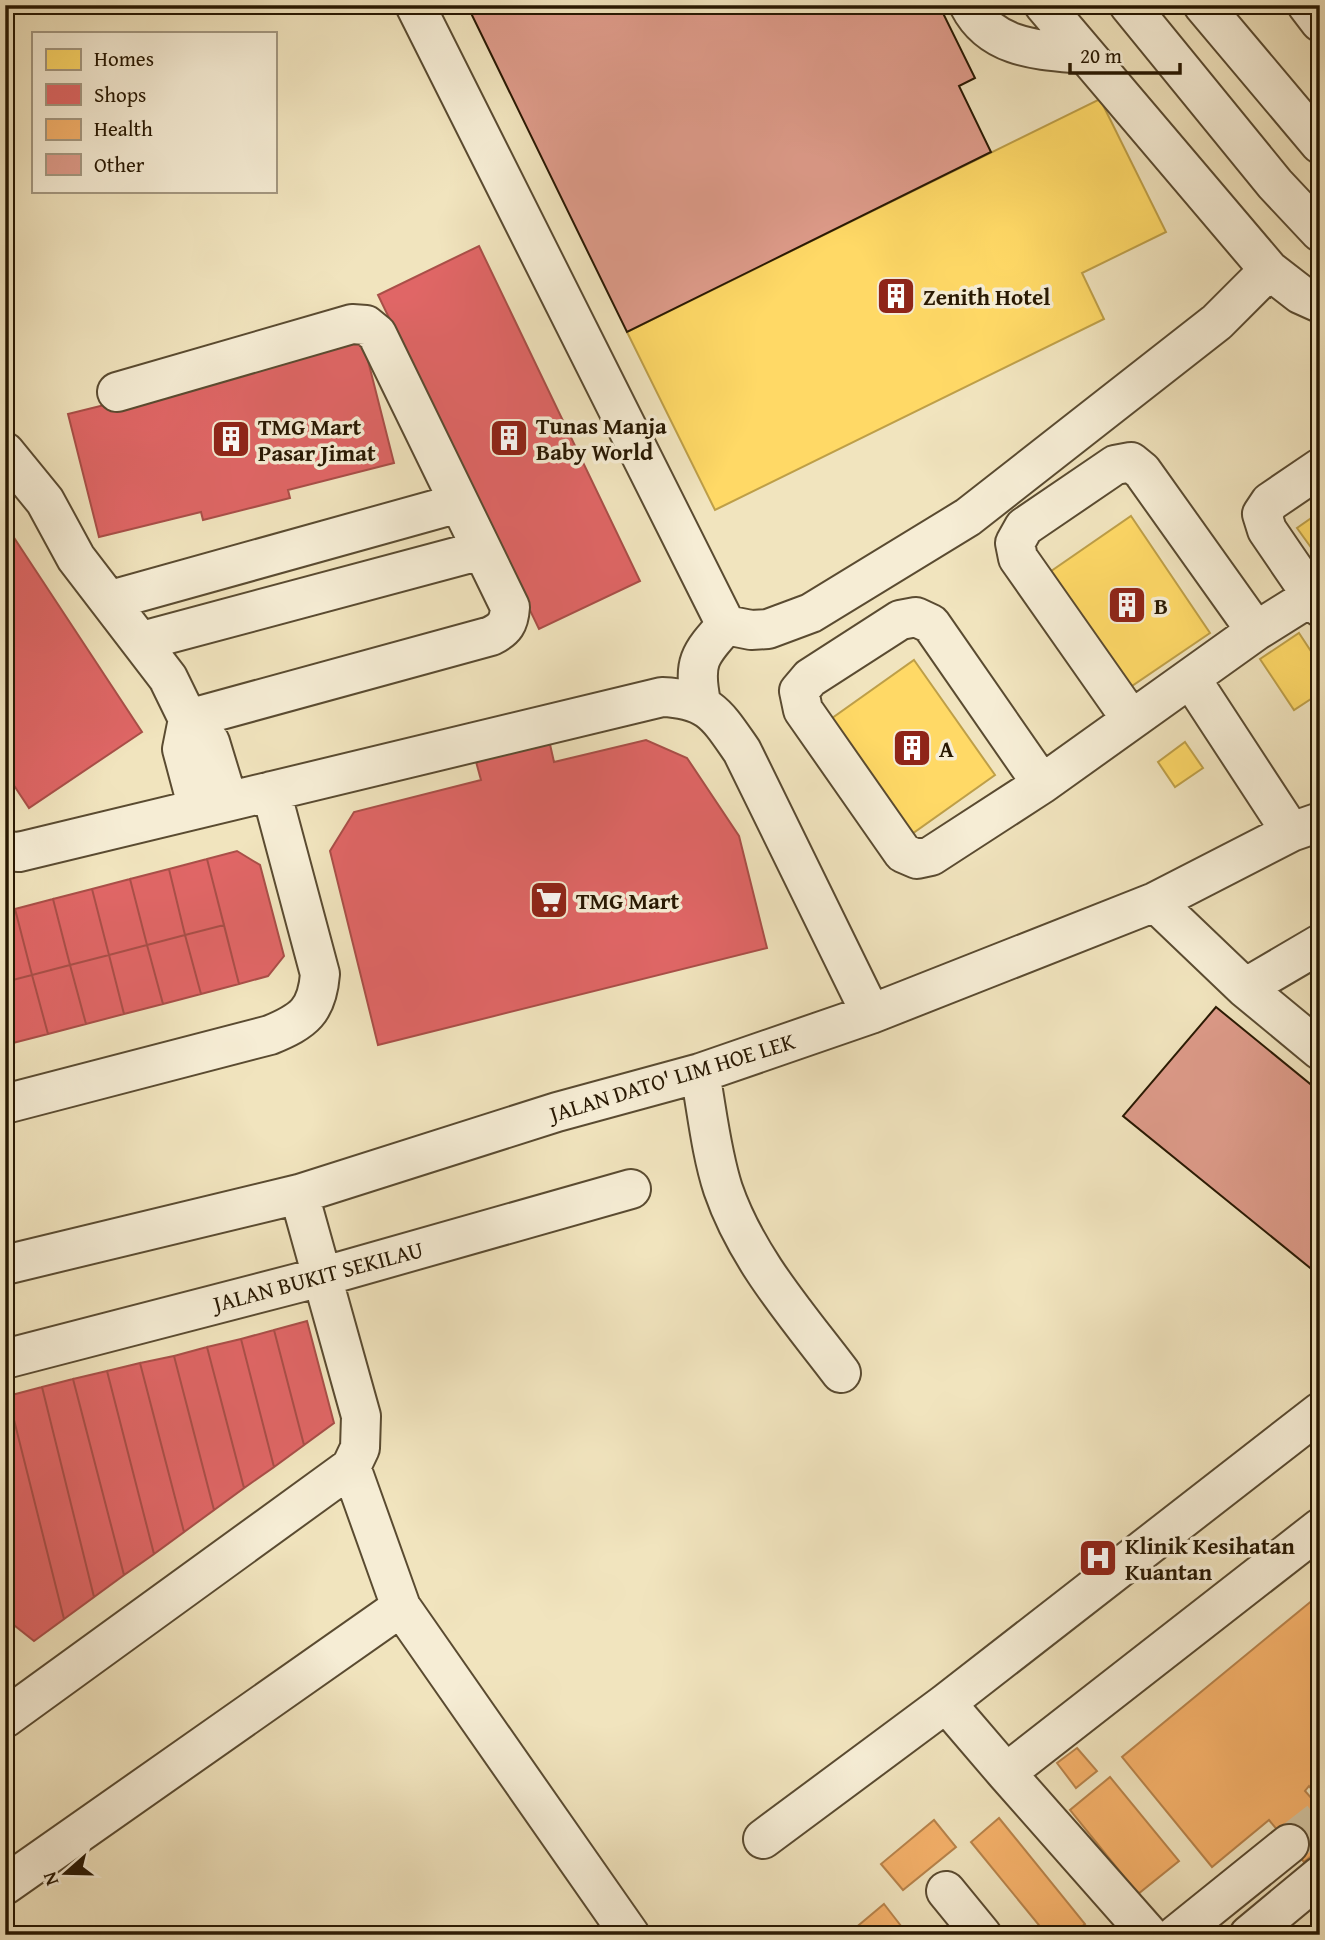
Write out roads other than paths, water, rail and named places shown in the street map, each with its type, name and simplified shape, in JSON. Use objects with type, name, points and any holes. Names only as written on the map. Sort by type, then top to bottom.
[{"type":"street","points":[[415,5],[726,625]]},
{"type":"street","points":[[969,5],[995,36],[1025,48],[1085,54]]},
{"type":"street","points":[[1044,5],[1269,270],[1300,294],[1320,303]]},
{"type":"street","points":[[1129,5],[1275,184],[1320,232]]},
{"type":"street","points":[[1203,5],[1320,145],[1275,184]]},
{"type":"street","points":[[1307,5],[1320,22]]},
{"type":"street","points":[[726,625],[751,630],[768,629],[811,613],[968,517],[1217,322],[1269,270]]},
{"type":"street","points":[[117,392],[352,324],[366,325],[377,334],[510,607],[509,620],[503,630],[491,636],[193,737]]},
{"type":"street","points":[[5,452],[45,501],[76,558],[111,600],[168,678],[193,737],[213,805]]},
{"type":"street","points":[[1131,719],[1018,558],[1015,542],[1024,527],[1115,466],[1131,462],[1142,471],[1256,631]]},
{"type":"street","points":[[1042,784],[931,624],[916,617],[900,620],[877,634],[810,678],[799,691],[803,710],[903,853],[917,859],[931,856],[1042,784],[1256,631],[1316,601],[1267,530],[1262,514],[1270,502],[1320,468]]},
{"type":"street","points":[[111,600],[459,503]]},
{"type":"street","points":[[142,641],[482,550]]},
{"type":"street","points":[[726,625],[700,655],[696,676],[701,702],[723,724],[742,751],[871,1013]]},
{"type":"street","points":[[1191,679],[1311,823]]},
{"type":"street","points":[[5,851],[19,852],[663,697],[701,702]]},
{"type":"street","points":[[5,1104],[270,1035],[289,1027],[318,1000],[320,974],[271,791]]},
{"type":"street","name":"JALAN DATO' LIM HOE LEK","points":[[5,1265],[299,1194],[557,1112],[700,1073],[871,1013],[1155,902],[1311,823]]},
{"type":"street","points":[[1155,902],[1245,988],[1320,1050]]},
{"type":"street","points":[[1245,988],[1320,944]]},
{"type":"street","points":[[700,1073],[723,1187],[736,1222],[769,1279],[841,1373]]},
{"type":"street","name":"JALAN BUKIT SEKILAU","points":[[5,1359],[321,1277],[631,1189]]},
{"type":"street","points":[[5,1718],[351,1467],[360,1448],[361,1416],[299,1194]]},
{"type":"street","points":[[763,1839],[946,1703],[1320,1412]]},
{"type":"street","points":[[351,1467],[401,1607],[630,1935]]},
{"type":"street","points":[[1006,1773],[1320,1528]]},
{"type":"street","points":[[5,1885],[401,1607]]},
{"type":"street","points":[[946,1703],[1006,1773],[1128,1928]]},
{"type":"street","points":[[1176,1935],[1289,1844]]},
{"type":"street","points":[[1249,1935],[1320,1876]]},
{"type":"street","points":[[946,1891],[982,1935]]},
{"type":"tunnel","points":[[1289,1844],[1320,1820]]},
{"type":"place","name":"Zenith Hotel","points":[[896,296]]},
{"type":"place","name":"Tunas Manja Baby World","points":[[509,438]]},
{"type":"place","name":"TMG Mart Pasar Jimat","points":[[231,439]]},
{"type":"place","name":"B","points":[[1127,605]]},
{"type":"place","name":"A","points":[[912,748]]},
{"type":"place","name":"TMG Mart","points":[[549,900]]},
{"type":"place","name":"Klinik Kesihatan Kuantan","points":[[1098,1558]]}]
